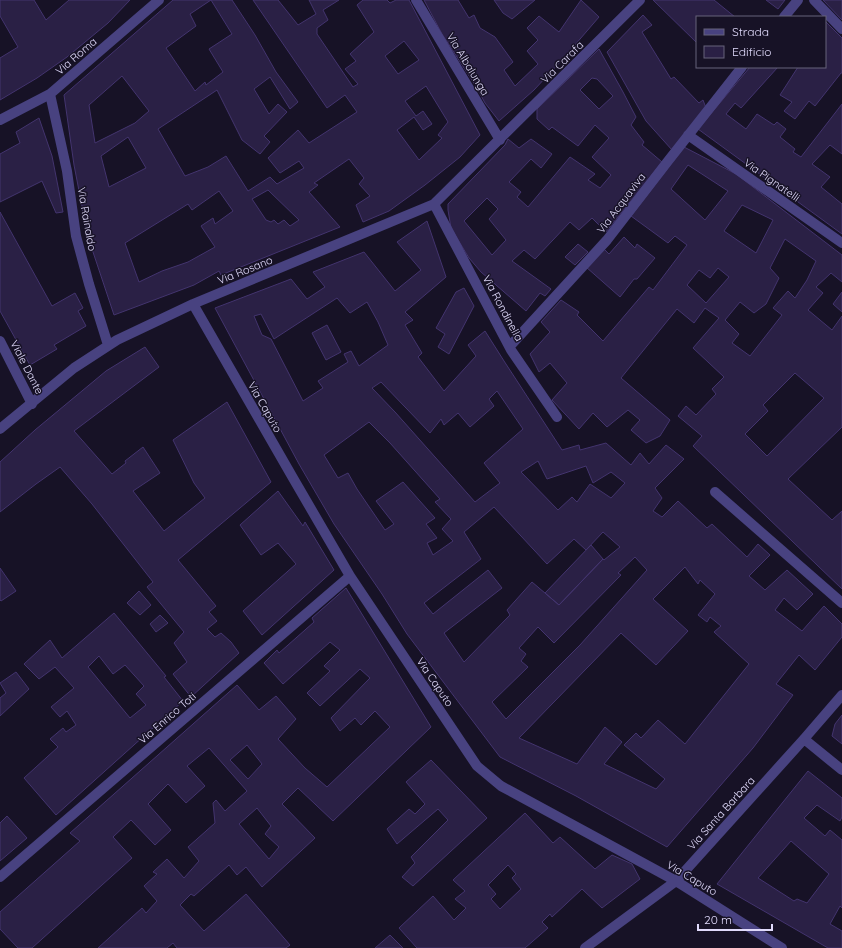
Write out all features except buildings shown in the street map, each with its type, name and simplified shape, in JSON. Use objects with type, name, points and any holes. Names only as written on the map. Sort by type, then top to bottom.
[{"type":"street","name":"Via Roma","points":[[0,120],[50,94],[160,0]]},
{"type":"street","name":"Via Albalunga","points":[[416,0],[500,140]]},
{"type":"street","name":"Via Carafa","points":[[500,140],[640,0]]},
{"type":"street","points":[[785,16],[798,0]]},
{"type":"street","points":[[814,0],[842,29]]},
{"type":"street","name":"Via Acquaviva","points":[[510,346],[607,240],[741,68]]},
{"type":"street","name":"Via Rainaldo","points":[[50,94],[67,171],[76,236],[108,345]]},
{"type":"street","name":"Via Pignatelli","points":[[688,136],[842,244]]},
{"type":"street","name":"Via Rosano","points":[[0,429],[74,368],[117,340],[193,304],[434,204],[500,140]]},
{"type":"street","name":"Via Rondinella","points":[[434,204],[510,346],[557,418]]},
{"type":"street","name":"Via Caputo","points":[[193,304],[350,576],[477,766],[501,786],[676,881],[782,948]]},
{"type":"street","name":"Viale Dante","points":[[0,341],[32,404]]},
{"type":"street","points":[[715,492],[842,603]]},
{"type":"street","name":"Via Enrico Toti","points":[[0,877],[350,576]]},
{"type":"street","name":"Via Santa Barbara","points":[[585,948],[676,881],[804,740],[842,695]]},
{"type":"street","points":[[804,740],[842,770]]}]
